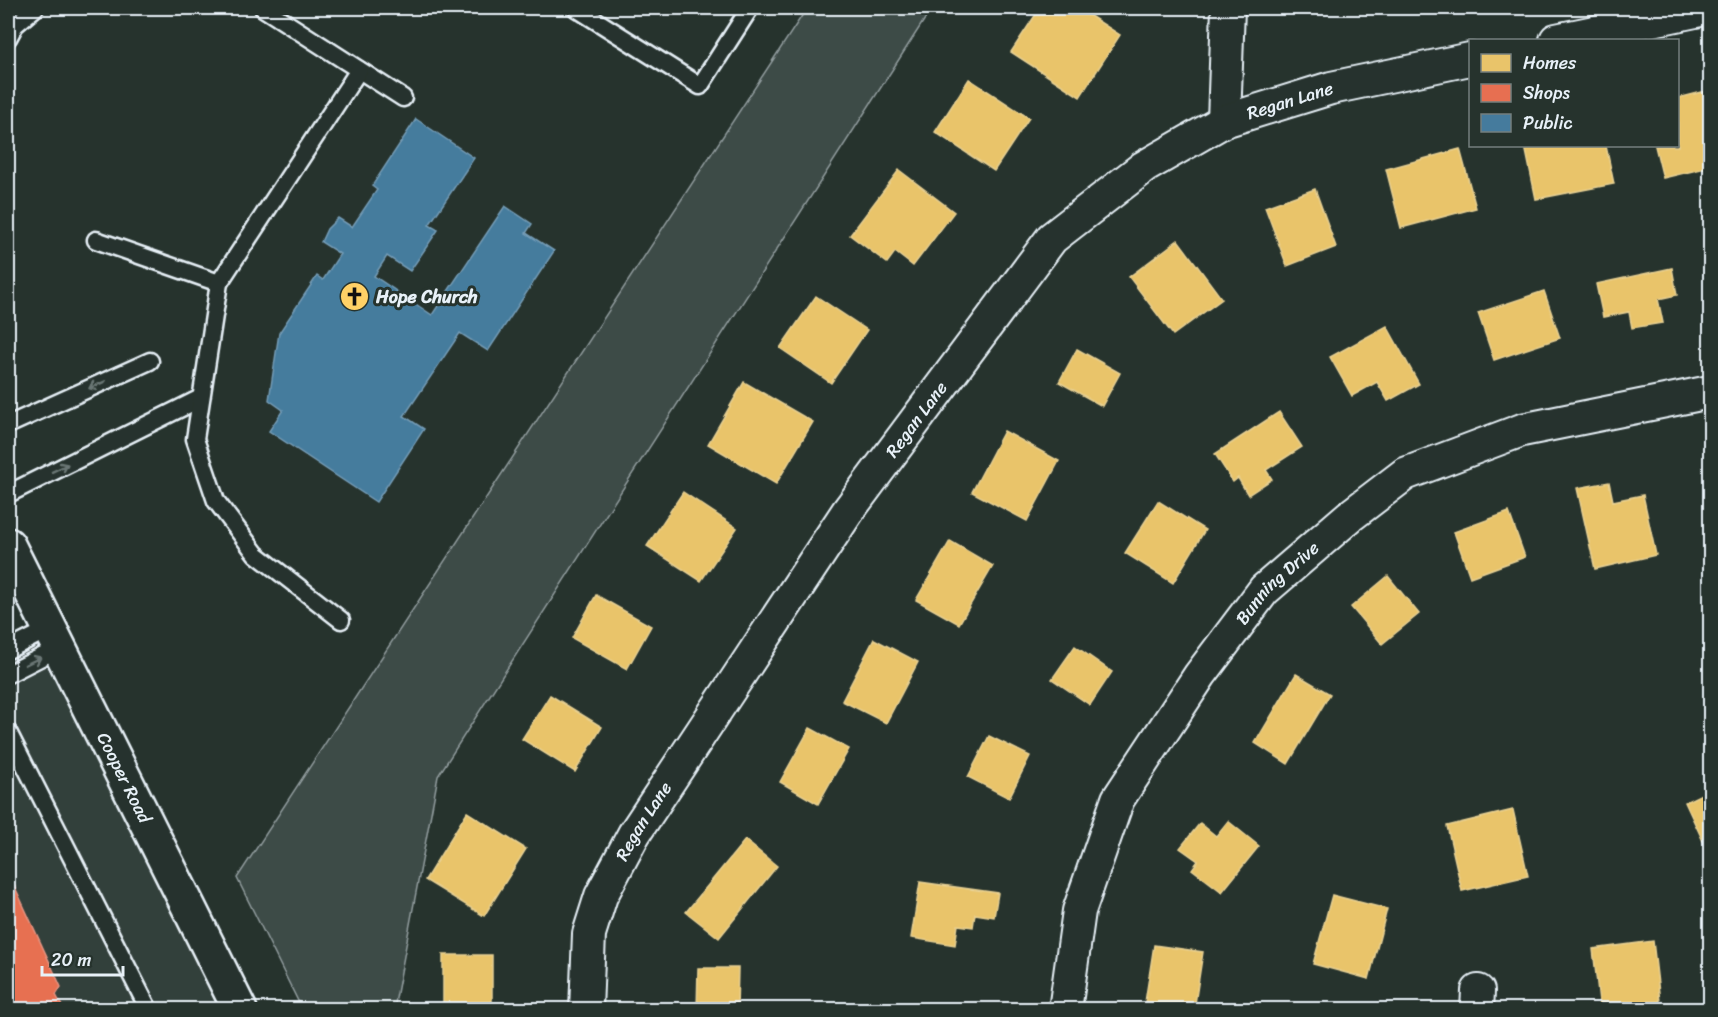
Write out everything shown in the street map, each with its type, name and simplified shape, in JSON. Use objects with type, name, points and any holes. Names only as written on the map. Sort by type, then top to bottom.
[{"type":"street","points":[[1224,121],[1228,8]]},
{"type":"street","points":[[1561,39],[1710,8]]},
{"type":"street","name":"Regan Lane","points":[[586,1010],[589,934],[601,896],[634,834],[848,511],[1052,238],[1144,167],[1224,121],[1331,88],[1469,58]]},
{"type":"street","name":"Bunning Drive","points":[[1065,1010],[1079,911],[1118,799],[1200,675],[1264,590],[1350,516],[1405,474],[1522,430],[1710,392]]},
{"type":"street","name":"Cooper Road","points":[[8,545],[240,1010]]},
{"type":"lane","points":[[11,31],[17,8]]},
{"type":"lane","points":[[11,31],[35,8]]},
{"type":"lane","points":[[263,8],[403,98]]},
{"type":"lane","points":[[576,8],[700,86],[750,8]]},
{"type":"lane","points":[[341,620],[256,554],[216,501],[195,439],[219,283],[359,69]]},
{"type":"lane","points":[[96,240],[219,283]]},
{"type":"lane","points":[[8,425],[150,361]]},
{"type":"lane","points":[[8,494],[201,398]]},
{"type":"lane","points":[[8,650],[54,639]]},
{"type":"lane","points":[[8,674],[54,639]]},
{"type":"lane","points":[[8,732],[148,1010]]},
{"type":"shaded area","points":[[807,8],[932,8],[438,776],[394,1009],[302,1009],[237,878]]},
{"type":"shaded area","points":[[49,629],[240,1009],[8,1010],[8,650]]},
{"type":"building: Homes","points":[[1040,8],[1078,8],[1120,35],[1080,97],[1011,52]]},
{"type":"building: Homes","points":[[969,79],[1029,118],[994,171],[935,132]]},
{"type":"building: Homes","points":[[1710,90],[1710,167],[1663,178],[1655,147],[1679,147],[1679,98]]},
{"type":"building: Homes","points":[[1525,147],[1606,147],[1614,184],[1536,199]]},
{"type":"building: Homes","points":[[1460,149],[1476,208],[1401,228],[1386,169]]},
{"type":"building: Homes","points":[[899,170],[954,212],[913,266],[895,252],[887,263],[850,235]]},
{"type":"building: Homes","points":[[1315,189],[1336,247],[1287,266],[1265,207]]},
{"type":"building: Homes","points":[[1178,240],[1222,299],[1173,335],[1129,277]]},
{"type":"building: Homes","points":[[1672,268],[1677,295],[1658,299],[1663,323],[1632,328],[1629,312],[1603,317],[1596,284]]},
{"type":"building: Homes","points":[[1544,291],[1560,338],[1494,360],[1478,313]]},
{"type":"building: Homes","points":[[816,296],[867,330],[831,383],[780,348]]},
{"type":"building: Homes","points":[[1387,326],[1419,384],[1388,401],[1377,382],[1352,396],[1330,357]]},
{"type":"building: Homes","points":[[1077,349],[1120,373],[1102,406],[1059,382]]},
{"type":"building: Homes","points":[[744,382],[813,422],[776,484],[708,444]]},
{"type":"building: Homes","points":[[1279,412],[1302,447],[1266,470],[1272,479],[1248,495],[1238,478],[1233,482],[1215,454]]},
{"type":"building: Homes","points":[[1004,431],[1059,461],[1027,521],[972,492]]},
{"type":"building: Homes","points":[[1710,478],[1710,513],[1704,480]]},
{"type":"building: Homes","points":[[1609,482],[1613,501],[1643,495],[1656,555],[1595,569],[1577,488]]},
{"type":"building: Homes","points":[[683,492],[737,528],[701,581],[647,546]]},
{"type":"building: Homes","points":[[1158,501],[1205,530],[1173,583],[1125,553]]},
{"type":"building: Homes","points":[[1509,512],[1525,557],[1470,577],[1454,532]]},
{"type":"building: Homes","points":[[950,541],[993,566],[959,624],[916,600]]},
{"type":"building: Homes","points":[[1388,576],[1419,614],[1382,644],[1351,607]]},
{"type":"building: Homes","points":[[596,595],[651,626],[627,669],[572,638]]},
{"type":"building: Homes","points":[[874,639],[918,662],[886,723],[842,701]]},
{"type":"building: Homes","points":[[1075,646],[1112,672],[1090,705],[1052,679]]},
{"type":"building: Homes","points":[[1296,674],[1330,694],[1288,764],[1255,743]]},
{"type":"building: Homes","points":[[550,695],[602,727],[575,772],[522,739]]},
{"type":"building: Homes","points":[[810,728],[849,749],[818,804],[780,782]]},
{"type":"building: Homes","points":[[989,736],[1030,756],[1009,798],[968,777]]},
{"type":"building: Homes","points":[[1710,790],[1710,856],[1685,802]]},
{"type":"building: Homes","points":[[1513,810],[1528,876],[1462,891],[1447,826]]},
{"type":"building: Homes","points":[[467,812],[526,849],[484,916],[425,880]]},
{"type":"building: Homes","points":[[1228,821],[1259,846],[1222,892],[1192,869],[1198,861],[1180,848],[1200,823],[1216,836]]},
{"type":"building: Homes","points":[[745,840],[777,866],[719,938],[686,912]]},
{"type":"building: Homes","points":[[920,882],[998,893],[994,917],[975,914],[973,927],[958,925],[955,945],[911,938]]},
{"type":"building: Homes","points":[[1332,895],[1387,909],[1369,979],[1313,964]]},
{"type":"building: Homes","points":[[1653,941],[1661,1010],[1600,1010],[1593,949]]},
{"type":"building: Homes","points":[[1154,945],[1203,952],[1194,1010],[1168,1010],[1169,1005],[1145,1002]]},
{"type":"building: Homes","points":[[443,955],[492,955],[492,1010],[443,1010]]},
{"type":"building: Homes","points":[[698,968],[738,968],[737,1010],[697,1010]]},
{"type":"building: Shops","points":[[8,872],[61,987],[56,995],[64,1010],[8,1010]]},
{"type":"building: Public","name":"Hope Church","points":[[416,119],[474,158],[429,225],[438,230],[410,271],[387,256],[374,276],[432,315],[505,206],[532,224],[526,233],[554,251],[488,351],[460,333],[404,416],[424,429],[376,502],[269,431],[283,410],[269,400],[279,333],[317,276],[323,280],[340,254],[321,242],[327,229],[338,218],[352,227],[377,190],[372,186]]},
{"type":"place","name":"Hope Church","points":[[355,297]]}]
